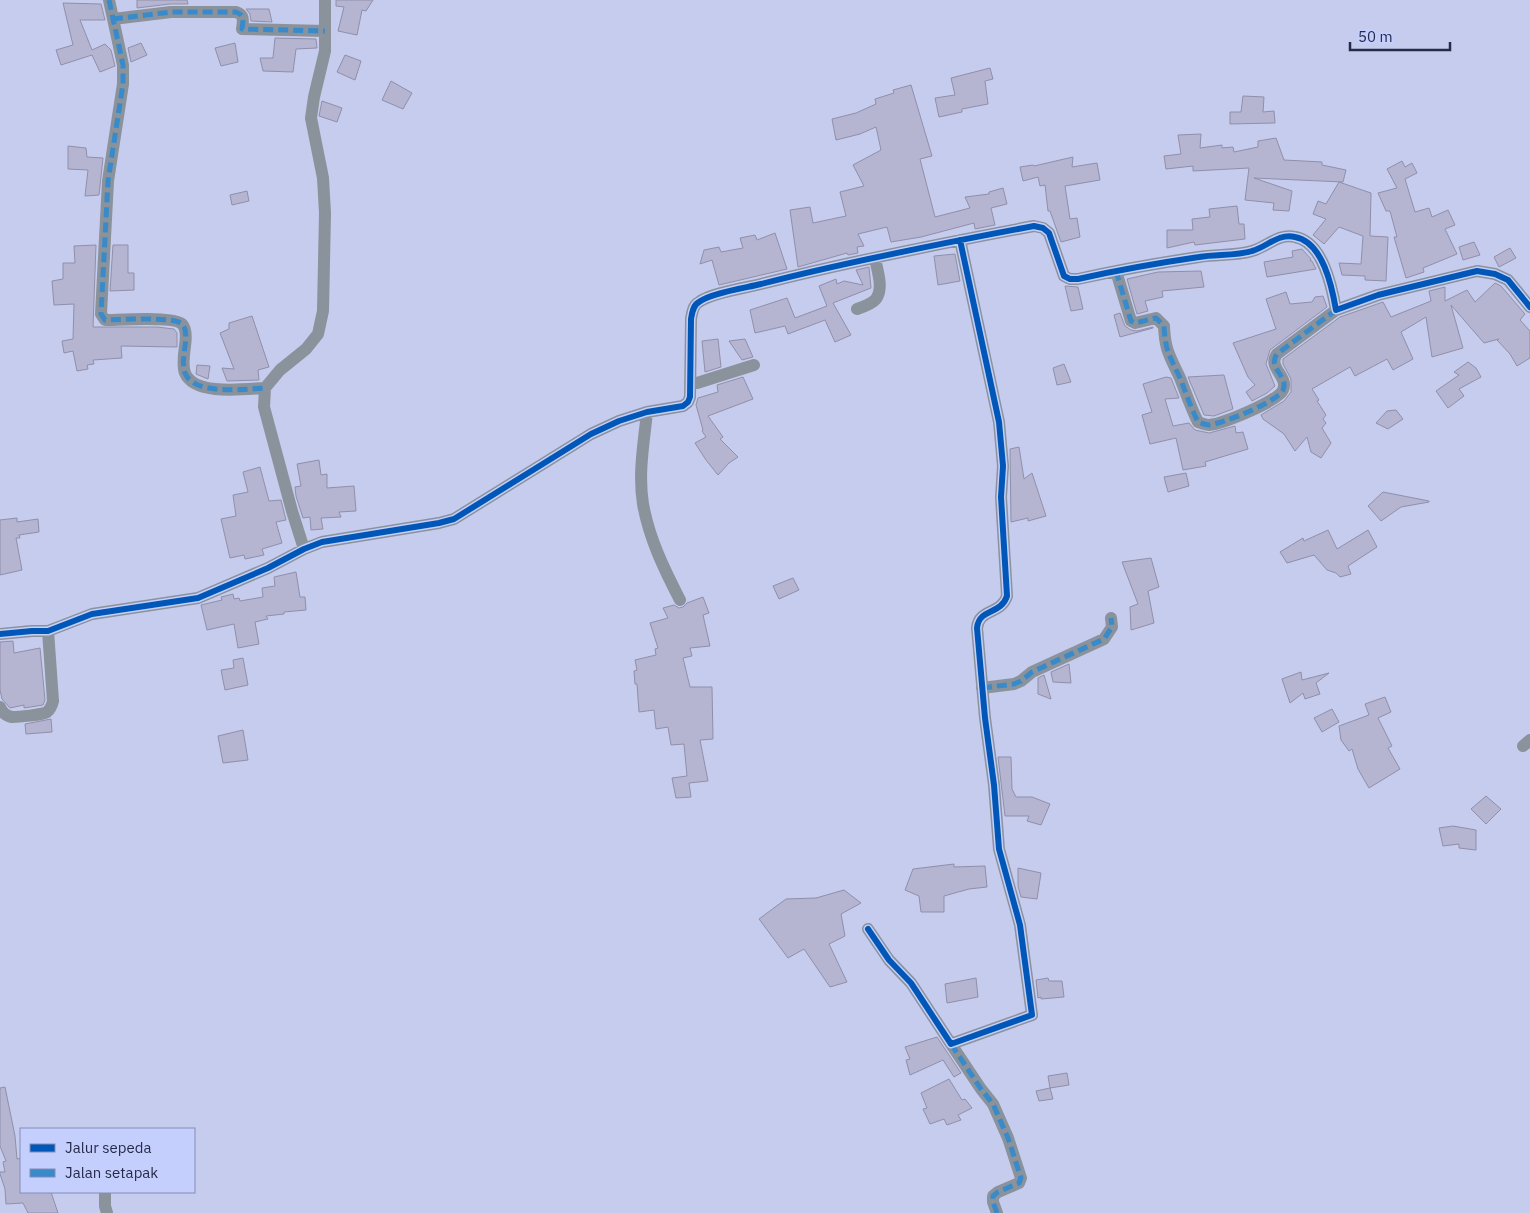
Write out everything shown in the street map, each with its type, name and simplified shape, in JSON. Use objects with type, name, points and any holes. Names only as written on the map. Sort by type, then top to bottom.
[{"type":"street","points":[[109,0],[123,65],[123,84],[108,182],[103,318],[105,320],[176,321],[182,324],[186,332],[183,366],[189,379],[203,387],[214,390],[264,388]]},
{"type":"street","points":[[304,548],[264,407],[264,388],[280,370],[306,349],[318,334],[323,311],[325,212],[323,178],[311,118],[325,50],[325,0]]},
{"type":"street","points":[[113,19],[171,12],[236,12],[242,15],[242,29],[325,31]]},
{"type":"street","points":[[0,634],[32,630],[48,631],[92,614],[198,598],[268,568],[304,548],[322,542],[454,519],[591,434],[619,421],[647,412],[683,406],[688,402],[690,396],[691,319],[698,302],[714,296],[792,276],[1034,226],[1043,228],[1049,233],[1064,276],[1070,279],[1078,279],[1136,266],[1253,251],[1279,237],[1295,237],[1315,250],[1327,272],[1336,310]]},
{"type":"street","points":[[951,1044],[1031,1017],[1033,1013],[1020,926],[999,849],[994,785],[982,688],[978,623],[984,615],[1001,606],[1007,596],[1001,497],[1003,466],[1000,422],[960,240]]},
{"type":"street","points":[[857,309],[876,298],[880,283],[875,258]]},
{"type":"street","points":[[1116,270],[1131,321],[1135,323],[1156,318],[1164,326],[1165,343],[1170,359],[1180,378],[1186,396],[1198,422],[1208,425],[1268,403],[1278,396],[1284,388],[1284,382],[1274,364],[1274,358],[1336,310],[1378,295],[1477,271],[1495,274],[1508,280],[1530,307]]},
{"type":"street","points":[[690,383],[697,383],[754,365]]},
{"type":"street","points":[[647,412],[641,465],[643,503],[660,562],[680,600]]},
{"type":"street","points":[[982,688],[1014,684],[1038,669],[1104,640],[1112,627],[1111,618]]},
{"type":"street","points":[[0,707],[10,717],[42,714],[52,708],[48,631]]},
{"type":"street","points":[[868,929],[889,960],[911,983],[981,1089],[994,1104],[1021,1178],[1019,1183],[993,1196],[992,1202],[997,1213]]},
{"type":"street","points":[[105,1193],[107,1213]]},
{"type":"building","points":[[137,0],[187,0],[188,4],[137,8]]},
{"type":"building","points":[[336,0],[373,0],[366,11],[362,10],[357,35],[338,31],[344,7],[336,6]]},
{"type":"building","points":[[63,3],[101,4],[105,20],[80,20],[92,50],[105,44],[111,50],[115,66],[100,72],[92,55],[61,65],[56,50],[73,45]]},
{"type":"building","points":[[246,9],[269,9],[272,22],[251,21],[250,14]]},
{"type":"building","points":[[275,38],[316,39],[317,48],[296,49],[293,72],[263,71],[260,58],[273,58]]},
{"type":"building","points":[[141,43],[147,55],[131,62],[128,48]]},
{"type":"building","points":[[235,43],[238,62],[221,66],[215,48]]},
{"type":"building","points":[[345,55],[361,61],[355,80],[337,72]]},
{"type":"building","points":[[990,68],[993,79],[985,81],[988,104],[962,109],[962,112],[939,117],[935,98],[955,95],[951,78]]},
{"type":"building","points":[[391,81],[412,93],[403,109],[382,100]]},
{"type":"building","points":[[911,85],[932,156],[920,159],[935,217],[970,208],[965,197],[989,194],[989,192],[1003,188],[1007,204],[991,208],[995,225],[975,229],[974,223],[921,237],[891,242],[887,227],[858,234],[864,246],[857,247],[858,253],[848,255],[847,253],[798,267],[790,210],[810,207],[813,223],[846,216],[840,192],[864,186],[853,165],[881,150],[876,127],[860,134],[836,140],[832,119],[856,113],[876,104],[875,99],[894,93],[893,90]]},
{"type":"building","points":[[1243,96],[1264,97],[1263,112],[1274,111],[1275,123],[1230,124],[1230,112],[1241,112]]},
{"type":"building","points":[[322,101],[342,108],[337,122],[319,116]]},
{"type":"building","points":[[1201,134],[1200,148],[1222,145],[1222,148],[1233,147],[1234,152],[1258,147],[1258,141],[1276,138],[1284,160],[1322,162],[1322,165],[1346,170],[1343,182],[1254,178],[1292,191],[1289,211],[1273,210],[1274,203],[1245,200],[1249,168],[1193,171],[1193,166],[1166,169],[1164,156],[1181,154],[1178,135]]},
{"type":"building","points":[[68,146],[86,148],[87,157],[103,158],[99,195],[85,196],[88,170],[68,169]]},
{"type":"building","points":[[1073,157],[1072,167],[1097,163],[1100,180],[1065,186],[1070,219],[1077,218],[1080,237],[1061,242],[1050,211],[1048,211],[1045,185],[1040,186],[1038,177],[1023,181],[1020,167],[1034,166]]},
{"type":"building","points":[[1402,161],[1405,167],[1412,163],[1417,173],[1405,179],[1415,212],[1429,208],[1432,217],[1448,210],[1455,225],[1445,229],[1457,254],[1423,268],[1424,272],[1406,278],[1394,237],[1397,237],[1390,211],[1386,211],[1378,193],[1397,188],[1387,169]]},
{"type":"building","points":[[1339,182],[1371,193],[1370,236],[1388,237],[1386,281],[1365,280],[1365,276],[1342,275],[1339,263],[1361,264],[1363,236],[1339,227],[1324,244],[1313,235],[1326,219],[1313,214],[1318,201],[1326,204]]},
{"type":"building","points":[[247,191],[249,201],[232,205],[230,195]]},
{"type":"building","points":[[1237,206],[1239,224],[1244,224],[1245,239],[1195,245],[1194,242],[1167,248],[1167,230],[1193,230],[1192,219],[1210,217],[1209,209]]},
{"type":"building","points":[[775,233],[787,269],[719,285],[712,260],[700,264],[704,250],[719,247],[721,252],[743,248],[740,238],[755,235],[757,240]]},
{"type":"building","points":[[1474,242],[1480,255],[1463,260],[1459,247]]},
{"type":"building","points":[[96,245],[93,327],[157,327],[174,329],[177,333],[177,347],[121,346],[122,358],[93,360],[94,364],[87,365],[88,369],[77,371],[73,351],[64,353],[62,341],[73,339],[74,304],[54,305],[52,281],[63,279],[63,263],[75,263],[74,246]]},
{"type":"building","points":[[113,245],[128,245],[128,273],[134,273],[134,290],[110,291]]},
{"type":"building","points":[[1510,248],[1516,258],[1499,267],[1494,257]]},
{"type":"building","points":[[1302,249],[1311,259],[1310,261],[1312,261],[1316,269],[1267,277],[1264,262],[1293,257],[1292,251]]},
{"type":"building","points":[[955,254],[960,281],[938,285],[934,256]]},
{"type":"building","points":[[869,267],[871,288],[833,303],[851,335],[835,342],[825,320],[788,334],[785,326],[755,333],[750,310],[787,298],[795,318],[827,306],[819,286],[836,279],[837,284],[844,281],[863,285],[856,270]]},
{"type":"building","points":[[1201,271],[1204,287],[1162,291],[1163,297],[1145,301],[1148,311],[1137,314],[1127,279],[1158,272]]},
{"type":"building","points":[[1495,283],[1501,286],[1525,314],[1520,320],[1530,331],[1530,358],[1517,366],[1510,354],[1497,340],[1499,339],[1484,343],[1451,305],[1463,348],[1432,357],[1426,317],[1401,332],[1413,359],[1393,370],[1387,359],[1355,376],[1350,367],[1312,389],[1326,415],[1323,419],[1326,423],[1322,428],[1331,443],[1321,458],[1311,452],[1307,437],[1295,451],[1284,434],[1263,419],[1261,415],[1284,401],[1291,392],[1291,379],[1283,364],[1283,359],[1340,317],[1383,302],[1391,317],[1431,301],[1429,291],[1445,287],[1445,301],[1467,290],[1475,302]]},
{"type":"building","points":[[1065,286],[1078,287],[1083,309],[1071,311]]},
{"type":"building","points":[[1286,292],[1290,304],[1312,302],[1315,297],[1323,296],[1327,307],[1270,350],[1266,364],[1275,386],[1252,401],[1246,392],[1255,385],[1248,377],[1233,343],[1276,329],[1266,299]]},
{"type":"building","points":[[1120,313],[1125,326],[1131,330],[1137,331],[1153,328],[1120,337],[1114,315]]},
{"type":"building","points":[[252,316],[269,367],[258,370],[259,380],[227,381],[222,368],[234,369],[220,333],[229,329],[229,323]]},
{"type":"building","points":[[718,339],[721,367],[705,372],[702,341]]},
{"type":"building","points":[[745,339],[753,357],[742,360],[729,341]]},
{"type":"building","points":[[1468,362],[1476,368],[1481,377],[1459,389],[1464,396],[1448,408],[1436,391],[1459,375],[1454,372]]},
{"type":"building","points":[[1064,364],[1071,382],[1057,385],[1053,368]]},
{"type":"building","points":[[197,365],[210,366],[208,379],[196,374]]},
{"type":"building","points":[[1224,375],[1233,409],[1214,416],[1204,415],[1188,377]]},
{"type":"building","points":[[743,377],[753,399],[708,416],[723,437],[720,439],[738,457],[729,463],[718,475],[695,443],[706,437],[702,431],[696,405],[698,398],[718,392],[717,385]]},
{"type":"building","points":[[1166,377],[1171,378],[1179,398],[1165,399],[1173,426],[1189,423],[1195,430],[1209,433],[1235,426],[1236,433],[1243,432],[1248,449],[1205,462],[1206,466],[1183,470],[1176,438],[1150,444],[1142,415],[1152,412],[1143,384]]},
{"type":"building","points":[[1396,410],[1403,419],[1388,429],[1376,423],[1387,411]]},
{"type":"building","points":[[1019,447],[1024,479],[1032,473],[1046,516],[1028,521],[1028,518],[1011,522],[1010,449]]},
{"type":"building","points":[[319,460],[321,475],[327,474],[327,488],[354,486],[356,511],[339,512],[341,517],[321,518],[323,529],[311,530],[310,517],[303,518],[296,496],[295,487],[301,486],[297,464]]},
{"type":"building","points":[[260,467],[269,501],[281,500],[286,520],[276,522],[282,543],[262,549],[264,555],[245,559],[244,555],[230,558],[221,519],[236,516],[233,495],[248,492],[243,472]]},
{"type":"building","points":[[1186,473],[1189,486],[1168,492],[1164,477]]},
{"type":"building","points":[[1383,492],[1429,502],[1401,507],[1381,521],[1368,506]]},
{"type":"building","points":[[17,518],[17,522],[38,519],[39,532],[19,535],[20,538],[16,538],[22,570],[0,575],[0,520]]},
{"type":"building","points":[[1328,530],[1337,549],[1368,530],[1377,547],[1348,566],[1351,574],[1340,577],[1336,573],[1327,570],[1314,555],[1287,563],[1280,552],[1303,538],[1304,541]]},
{"type":"building","points":[[1151,558],[1159,587],[1148,591],[1154,623],[1131,630],[1130,607],[1138,604],[1122,562]]},
{"type":"building","points":[[296,572],[300,597],[305,597],[306,610],[266,616],[268,619],[255,622],[259,644],[238,648],[234,624],[207,630],[201,605],[222,600],[221,597],[233,594],[234,599],[239,598],[240,601],[263,597],[262,588],[275,586],[274,577]]},
{"type":"building","points":[[793,578],[799,590],[779,599],[773,586]]},
{"type":"building","points":[[703,597],[709,613],[703,615],[710,646],[690,648],[692,656],[683,658],[690,687],[712,687],[713,739],[700,740],[708,781],[689,783],[691,797],[676,798],[672,778],[687,776],[684,744],[671,745],[668,727],[656,729],[654,710],[639,712],[634,671],[637,670],[635,660],[656,655],[655,649],[658,648],[650,623],[668,618],[663,608],[674,605],[679,608],[683,607],[687,603]]},
{"type":"building","points":[[13,641],[14,653],[40,648],[45,700],[43,705],[24,708],[24,705],[10,708],[2,699],[0,690],[0,642]]},
{"type":"building","points":[[243,658],[248,685],[225,690],[221,670],[234,668],[233,660]]},
{"type":"building","points":[[1069,664],[1071,683],[1053,682],[1051,672]]},
{"type":"building","points":[[1301,672],[1302,680],[1329,673],[1316,683],[1320,694],[1305,699],[1303,693],[1290,703],[1282,679]]},
{"type":"building","points":[[1044,675],[1051,699],[1038,694],[1038,678]]},
{"type":"building","points":[[1385,697],[1391,712],[1378,718],[1392,746],[1388,748],[1400,769],[1369,788],[1358,769],[1352,749],[1349,751],[1341,740],[1339,726],[1369,715],[1365,704]]},
{"type":"building","points":[[1332,709],[1339,722],[1322,732],[1314,718]]},
{"type":"building","points":[[51,719],[52,732],[26,734],[25,724]]},
{"type":"building","points":[[243,730],[248,760],[223,763],[218,736]]},
{"type":"building","points":[[998,757],[1011,757],[1012,789],[1016,797],[1032,797],[1050,804],[1041,825],[1027,821],[1029,816],[1005,816]]},
{"type":"building","points":[[1486,796],[1501,809],[1486,824],[1471,809]]},
{"type":"building","points":[[1453,826],[1476,830],[1476,850],[1459,848],[1459,844],[1443,846],[1439,828]]},
{"type":"building","points":[[954,864],[954,867],[985,866],[987,887],[969,889],[944,896],[944,912],[921,912],[919,896],[905,890],[913,869]]},
{"type":"building","points":[[1018,868],[1041,873],[1037,899],[1021,897],[1018,886]]},
{"type":"building","points":[[844,890],[861,903],[841,914],[845,936],[829,944],[847,982],[830,987],[804,949],[788,958],[759,919],[786,899],[816,898]]},
{"type":"building","points":[[976,978],[978,997],[947,1003],[945,984]]},
{"type":"building","points":[[1048,978],[1049,981],[1062,981],[1064,997],[1038,998],[1036,980]]},
{"type":"building","points":[[937,1037],[961,1073],[954,1077],[943,1060],[910,1075],[906,1060],[910,1059],[905,1047]]},
{"type":"building","points":[[1067,1073],[1069,1085],[1050,1088],[1048,1076]]},
{"type":"building","points":[[949,1079],[962,1100],[965,1099],[972,1108],[958,1115],[961,1120],[947,1125],[944,1119],[930,1124],[923,1109],[927,1108],[921,1093]]},
{"type":"building","points":[[5,1087],[15,1136],[17,1159],[20,1158],[20,1193],[51,1193],[58,1213],[28,1213],[23,1203],[6,1204],[5,1189],[0,1174],[0,1172],[5,1172],[3,1162],[6,1161],[0,1146],[0,1088]]},
{"type":"building","points":[[1050,1088],[1053,1099],[1039,1101],[1036,1091]]},
{"type":"marked path","points":[[109,0],[123,65],[123,84],[108,181],[101,314],[105,320],[158,319],[182,324],[186,334],[183,360],[184,370],[190,380],[198,385],[221,390],[265,388]]},
{"type":"marked path","points":[[113,19],[171,12],[236,12],[242,17],[242,29],[325,31]]},
{"type":"marked path","points":[[1116,271],[1131,321],[1135,323],[1156,318],[1164,326],[1169,353],[1193,411],[1198,422],[1208,425],[1225,421],[1261,406],[1279,395],[1284,385],[1275,364],[1277,354],[1336,310]]},
{"type":"marked path","points":[[982,688],[1014,684],[1032,672],[1104,639],[1112,627],[1111,618]]},
{"type":"marked path","points":[[951,1044],[993,1104],[1008,1138],[1021,1178],[1019,1183],[993,1196],[997,1213]]},
{"type":"cycle path","points":[[0,634],[48,631],[92,614],[198,598],[322,542],[454,519],[591,434],[619,421],[647,412],[683,406],[688,402],[690,397],[691,319],[692,312],[697,303],[728,291],[863,260],[1034,226],[1043,228],[1049,233],[1064,276],[1070,279],[1078,279],[1184,259],[1246,253],[1289,236],[1305,241],[1313,247],[1319,256],[1329,278],[1336,310],[1378,295],[1477,271],[1495,274],[1508,280],[1530,307]]},
{"type":"cycle path","points":[[868,929],[889,960],[911,983],[951,1044],[1032,1015],[1020,925],[999,849],[977,628],[982,617],[1000,606],[1007,596],[1001,497],[1003,466],[999,422],[960,240]]}]
